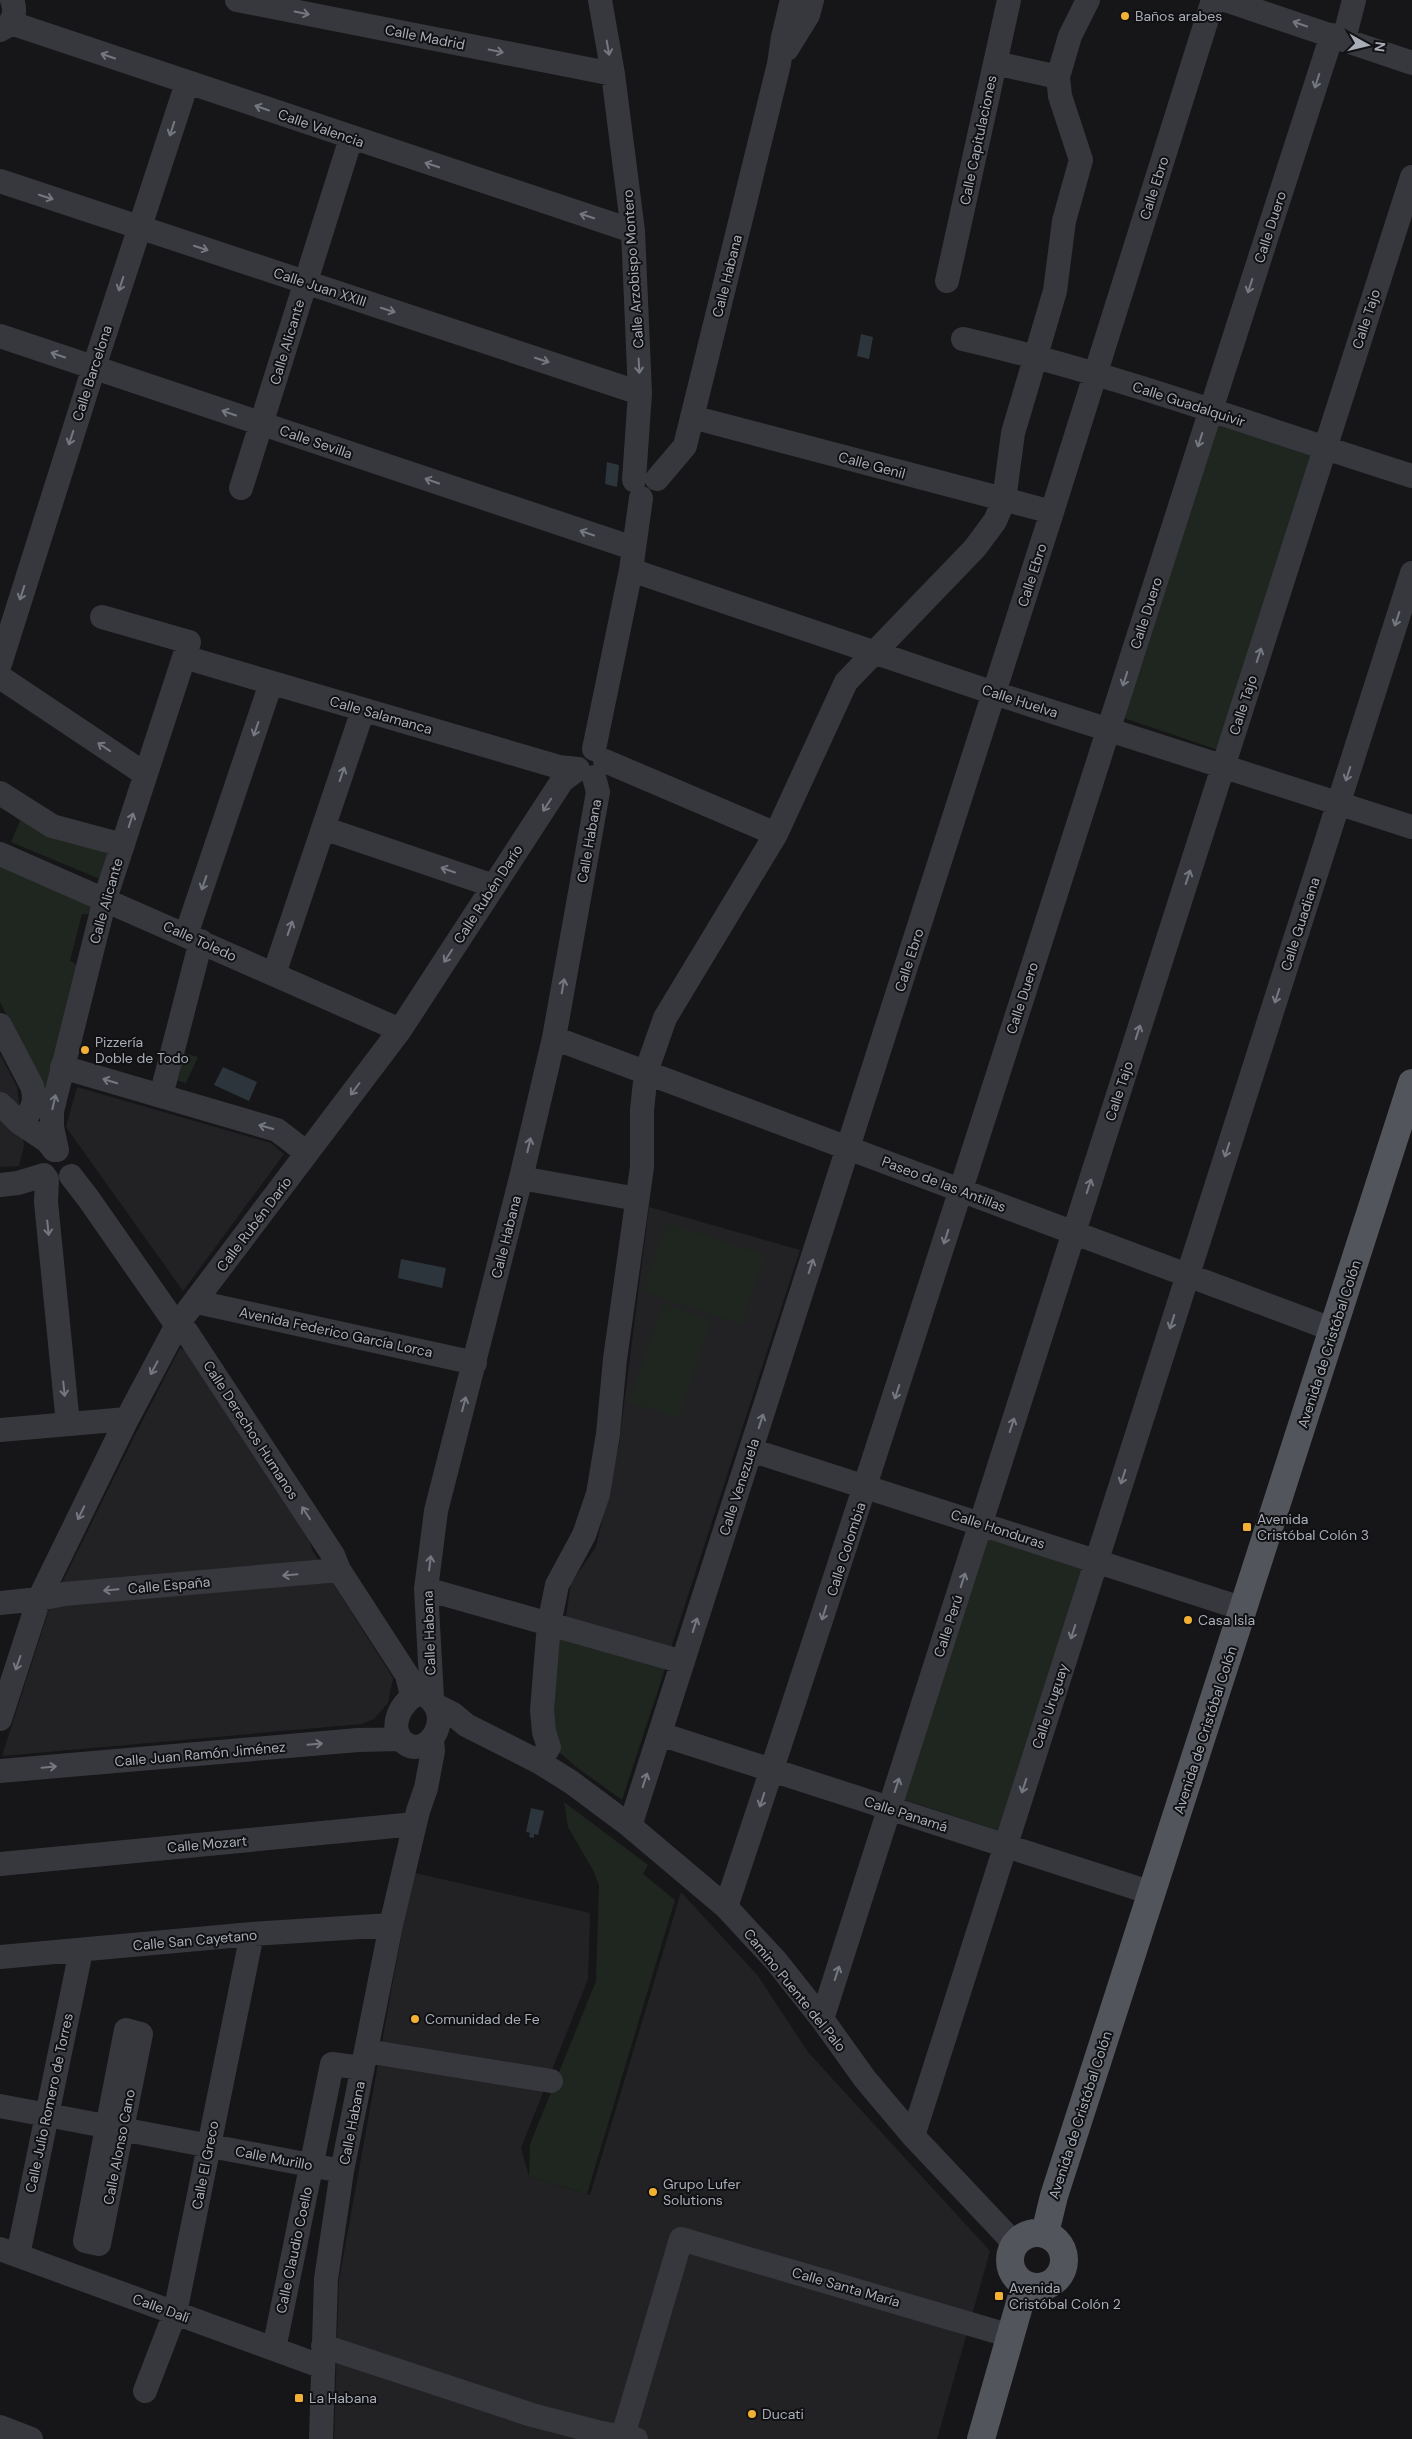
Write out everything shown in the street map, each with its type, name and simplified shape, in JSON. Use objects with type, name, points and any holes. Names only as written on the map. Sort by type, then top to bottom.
[{"type":"main road","name":"Avenida de Cristóbal Colón","points":[[1045,2233],[1054,2196],[1412,1083]]},
{"type":"main road","points":[[1045,2233],[1055,2238],[1064,2251],[1065,2266],[1052,2284],[1041,2288],[1025,2285],[1014,2275],[1010,2259],[1015,2244],[1027,2234],[1045,2233]]},
{"type":"main road","points":[[981,2439],[1025,2285]]},
{"type":"street","name":"Calle Madrid","points":[[238,0],[613,74]]},
{"type":"street","name":"Calle Arzobispo Montero","points":[[600,0],[613,74],[633,231],[640,393],[637,489]]},
{"type":"street","name":"Calle Habana","points":[[427,1700],[426,1589],[436,1511],[475,1363],[554,1038],[598,792],[593,764],[632,559],[637,489],[651,498],[654,496],[659,486],[657,479],[685,446],[780,64],[783,37],[792,0]]},
{"type":"street","name":"Calle Habana","points":[[780,64],[808,15],[812,0]]},
{"type":"street","name":"Calle Capitulaciones","points":[[947,281],[1008,0]]},
{"type":"street","points":[[539,1762],[549,1747],[544,1732],[542,1710],[549,1624],[557,1585],[584,1534],[598,1494],[608,1434],[615,1358],[642,1167],[642,1110],[646,1072],[664,1018],[776,834],[846,682],[975,548],[995,521],[1004,500],[1013,434],[1038,356],[1055,291],[1064,221],[1081,160],[1060,96],[1058,77],[1070,36],[1088,0]]},
{"type":"street","points":[[1228,0],[1412,63]]},
{"type":"street","name":"Calle Ebro","points":[[849,1148],[1095,373],[1228,0]]},
{"type":"street","name":"Calle Duero","points":[[961,1190],[1210,411],[1338,37],[1354,0]]},
{"type":"street","name":"Calle Valencia","points":[[8,18],[188,83],[633,231]]},
{"type":"street","points":[[995,63],[1058,77]]},
{"type":"street","name":"Calle Barcelona","points":[[0,664],[94,367],[188,83]]},
{"type":"street","name":"Calle Alicante","points":[[241,488],[351,138]]},
{"type":"street","name":"Calle Tajo","points":[[1074,1233],[1412,177]]},
{"type":"street","name":"Calle Juan XXIII","points":[[0,181],[640,393]]},
{"type":"street","name":"Calle Sevilla","points":[[0,336],[262,424],[632,559]]},
{"type":"street","name":"Calle Guadalquivir","points":[[963,339],[1038,356],[1095,373],[1412,476]]},
{"type":"street","name":"Calle Genil","points":[[692,417],[1052,512]]},
{"type":"street","name":"Calle Huelva","points":[[632,559],[873,653],[1412,827]]},
{"type":"street","name":"Calle Guadiana","points":[[1187,1276],[1412,573]]},
{"type":"street","points":[[102,617],[189,642],[184,657]]},
{"type":"street","name":"Calle Alicante","points":[[68,1424],[46,1202],[52,1111],[105,899],[184,657]]},
{"type":"street","name":"Calle Salamanca","points":[[184,657],[559,767],[593,764],[776,834]]},
{"type":"street","points":[[0,677],[145,774]]},
{"type":"street","points":[[161,1096],[194,938],[271,683]]},
{"type":"street","points":[[274,974],[364,710]]},
{"type":"street","name":"Calle Rubén Darío","points":[[0,1719],[4,1689],[39,1600],[127,1419],[177,1325],[197,1302],[400,1030],[562,781],[593,764]]},
{"type":"street","points":[[0,793],[52,826],[122,845]]},
{"type":"street","points":[[324,828],[494,886]]},
{"type":"street","name":"Calle Toledo","points":[[0,854],[400,1030]]},
{"type":"street","points":[[0,1025],[32,1086],[35,1096],[34,1104],[20,1123]]},
{"type":"street","name":"Paseo de las Antillas","points":[[554,1038],[1334,1330]]},
{"type":"street","points":[[62,1067],[277,1130],[307,1153]]},
{"type":"street","points":[[0,1104],[20,1123],[47,1141],[49,1162],[18,1183],[0,1184]]},
{"type":"street","name":"Calle Venezuela","points":[[630,1826],[849,1148]]},
{"type":"street","name":"Calle Derechos Humanos","points":[[49,1162],[57,1183],[71,1176],[177,1325],[186,1330],[333,1555],[339,1570],[407,1675],[427,1700]]},
{"type":"street","points":[[521,1178],[637,1199]]},
{"type":"street","name":"Calle Colombia","points":[[726,1907],[866,1487],[961,1190]]},
{"type":"street","name":"Calle Perú","points":[[822,2019],[1074,1233]]},
{"type":"street","name":"Calle Uruguay","points":[[913,2136],[1187,1276]]},
{"type":"street","name":"Avenida Federico García Lorca","points":[[197,1302],[475,1363]]},
{"type":"street","points":[[0,1430],[127,1419]]},
{"type":"street","name":"Calle Honduras","points":[[752,1450],[1244,1609]]},
{"type":"street","name":"Calle España","points":[[0,1603],[39,1600],[64,1594],[339,1570]]},
{"type":"street","points":[[426,1589],[683,1662]]},
{"type":"street","points":[[434,1735],[439,1720],[427,1700],[401,1706],[397,1722],[404,1742],[422,1746],[434,1735],[466,1725]]},
{"type":"street","name":"Camino Puente del Palo","points":[[427,1700],[453,1714],[466,1725],[539,1762],[571,1782],[630,1826],[726,1907],[776,1961],[866,2079],[913,2136],[1015,2244]]},
{"type":"street","name":"Calle Panamá","points":[[660,1734],[1152,1893]]},
{"type":"street","name":"Calle Habana","points":[[320,2439],[326,2279],[342,2171],[391,1925],[416,1818],[426,1788],[434,1735]]},
{"type":"street","name":"Calle Juan Ramón Jiménez","points":[[0,1771],[358,1740],[404,1742]]},
{"type":"street","name":"Calle Habana","points":[[404,1742],[418,1782],[416,1818]]},
{"type":"street","name":"Calle Mozart","points":[[0,1864],[416,1818]]},
{"type":"street","name":"Calle San Cayetano","points":[[0,1957],[252,1934],[391,1925]]},
{"type":"street","name":"Calle El Greco","points":[[145,2391],[175,2312],[252,1934]]},
{"type":"street","name":"Calle Julio Romero de Torres","points":[[9,2252],[47,2115],[81,1950]]},
{"type":"street","points":[[364,2059],[551,2081]]},
{"type":"street","name":"Calle Claudio Coello","points":[[274,2349],[332,2064],[364,2059]]},
{"type":"street","name":"Calle Murillo","points":[[0,2106],[342,2171]]},
{"type":"street","name":"Calle Santa María","points":[[627,2438],[681,2239],[1011,2336]]},
{"type":"street","name":"Calle Dalí","points":[[9,2252],[274,2349],[323,2356],[602,2433],[627,2438]]},
{"type":"street","points":[[0,2427],[31,2439]]},
{"type":"shaded area","points":[[861,334],[873,337],[869,359],[857,356]]},
{"type":"shaded area","points":[[1217,421],[1317,452],[1218,750],[1121,717]]},
{"type":"shaded area","points":[[607,462],[619,465],[617,487],[605,484]]},
{"type":"shaded area","points":[[22,816],[111,849],[102,880],[11,842]]},
{"type":"shaded area","points":[[0,865],[93,905],[91,914],[82,914],[70,961],[79,966],[47,1096],[0,1002]]},
{"type":"shaded area","points":[[184,1053],[198,1057],[186,1083],[175,1080]]},
{"type":"shaded area","points":[[0,1054],[17,1087],[24,1146],[19,1166],[0,1167]]},
{"type":"shaded area","points":[[223,1067],[257,1082],[249,1101],[214,1085]]},
{"type":"shaded area","points":[[77,1087],[271,1143],[284,1154],[183,1291],[66,1127]]},
{"type":"shaded area","points":[[649,1207],[800,1250],[671,1648],[566,1617],[571,1583],[596,1547],[619,1444]]},
{"type":"shaded area","points":[[667,1222],[765,1255],[741,1325],[643,1291]]},
{"type":"shaded area","points":[[401,1259],[446,1268],[442,1288],[398,1278]]},
{"type":"shaded area","points":[[663,1303],[711,1320],[678,1419],[629,1402]]},
{"type":"shaded area","points":[[180,1348],[189,1352],[306,1528],[312,1550],[393,1678],[388,1703],[374,1719],[362,1724],[2,1756],[49,1609]]},
{"type":"shaded area","points":[[988,1537],[1086,1570],[1000,1831],[902,1799]]},
{"type":"shaded area","points":[[553,1637],[665,1669],[622,1800],[575,1766],[551,1745]]},
{"type":"shaded area","points":[[564,1802],[648,1865],[643,1874],[675,1900],[587,2194],[529,2176],[530,2144],[596,1981],[599,1885],[593,1870],[568,1827]]},
{"type":"shaded area","points":[[531,1808],[544,1811],[538,1835],[534,1834],[534,1838],[529,1837],[530,1833],[526,1832]]},
{"type":"shaded area","points":[[415,1873],[590,1913],[588,1979],[521,2148],[529,2176],[590,2195],[681,1892],[758,1976],[808,2052],[990,2251],[937,2439],[334,2439],[339,2280],[403,1926]]},
{"type":"place","name":"Baños arabes","points":[[1125,16]]},
{"type":"place","name":"Pizzería Doble de Todo","points":[[85,1050]]},
{"type":"place","name":"Avenida Cristóbal Colón 3","points":[[1247,1527]]},
{"type":"place","name":"Casa Isla","points":[[1188,1620]]},
{"type":"place","name":"Comunidad de Fe","points":[[415,2019]]},
{"type":"place","name":"Grupo Lufer Solutions","points":[[653,2192]]},
{"type":"place","name":"Avenida Cristóbal Colón 2","points":[[999,2296]]},
{"type":"place","name":"La Habana","points":[[299,2398]]},
{"type":"place","name":"Ducati","points":[[752,2414]]}]
